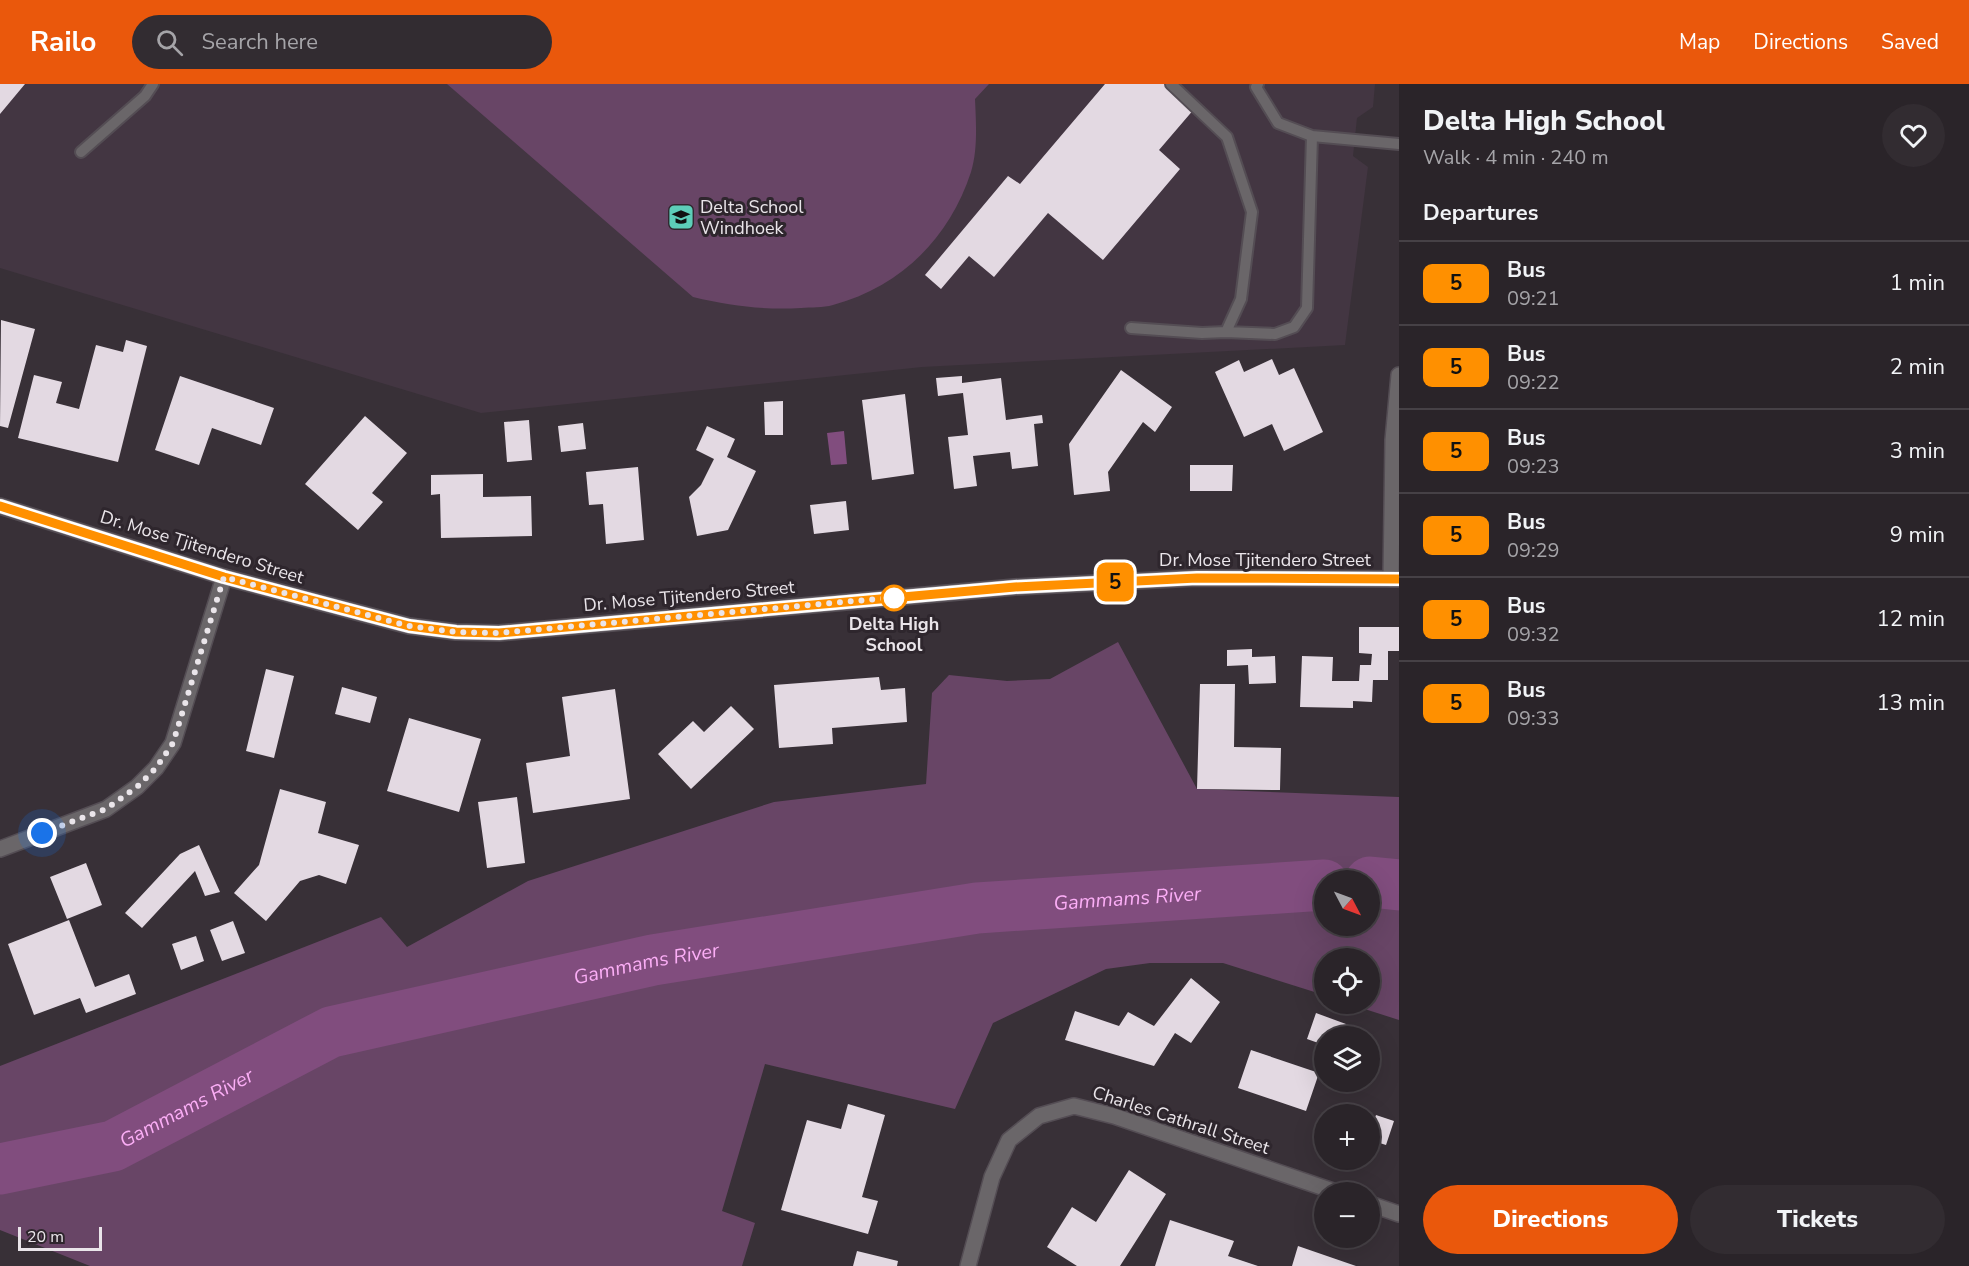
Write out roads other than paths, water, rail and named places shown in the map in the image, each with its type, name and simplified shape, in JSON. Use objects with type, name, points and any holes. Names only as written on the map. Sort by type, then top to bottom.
[{"type":"street","points":[[1395,579],[1394,440],[1399,375]]},
{"type":"street","name":"Dr. Mose Tjitendero Street","points":[[0,506],[224,577],[409,626],[456,632],[499,633],[1015,587],[1197,578],[1395,579]]},
{"type":"street","points":[[0,849],[106,809],[137,787],[156,768],[173,743],[224,577]]},
{"type":"street","name":"Charles Cathrall Street","points":[[968,1266],[992,1177],[1009,1140],[1039,1116],[1074,1106],[1114,1116],[1314,1184]]},
{"type":"street","points":[[1380,1207],[1399,1214]]},
{"type":"lane","points":[[81,152],[145,96],[153,84]]},
{"type":"lane","points":[[1171,84],[1227,137],[1252,212],[1241,299],[1226,332]]},
{"type":"lane","points":[[1258,84],[1256,87],[1278,123],[1312,136],[1399,144]]},
{"type":"lane","points":[[1131,328],[1202,333],[1275,334],[1294,327],[1307,308],[1312,136]]},
{"type":"waterway","name":"Gammams River","points":[[1380,883],[1399,885]]},
{"type":"waterway","name":"Gammams River","points":[[0,1169],[113,1146],[331,1032],[653,960],[977,908],[1314,886]]},
{"type":"place","name":"Delta School Windhoek","points":[[681,217]]},
{"type":"place","name":"Delta High School","points":[[894,598]]}]
